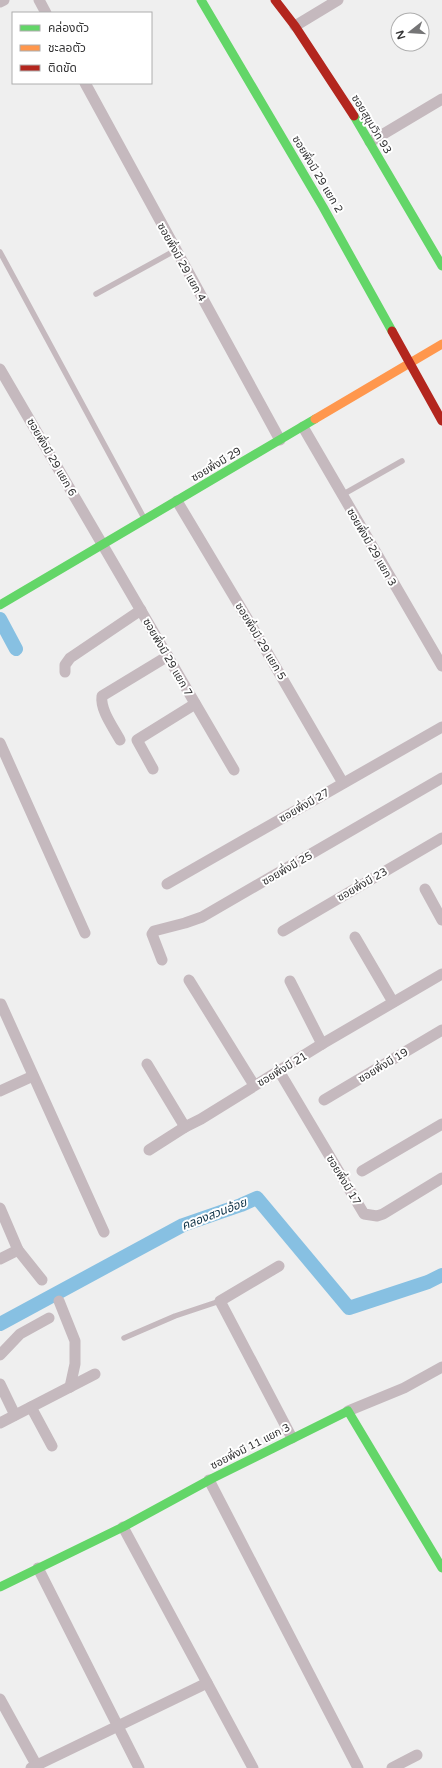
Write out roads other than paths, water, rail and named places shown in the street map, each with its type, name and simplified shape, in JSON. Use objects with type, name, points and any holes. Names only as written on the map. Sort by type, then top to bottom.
[{"type":"street","points":[[0,2],[4,0]]},
{"type":"street","points":[[39,0],[45,12]]},
{"type":"street","name":"ซอยพึ่งมี 29 แยก 2","points":[[201,0],[323,207],[442,421]]},
{"type":"street","name":"ซอยสุขุมวิท 93","points":[[275,0],[295,26],[438,250],[442,266]]},
{"type":"street","points":[[295,26],[338,0]]},
{"type":"street","name":"ซอยพึ่งมี 29 แยก 4","points":[[86,84],[280,440]]},
{"type":"street","points":[[370,142],[442,99]]},
{"type":"street","name":"ซอยพึ่งมี 29","points":[[1,605],[442,344]]},
{"type":"street","name":"ซอยพึ่งมี 29 แยก 6","points":[[0,369],[103,545]]},
{"type":"street","name":"ซอยพึ่งมี 29 แยก 3","points":[[303,427],[442,666]]},
{"type":"street","name":"ซอยพึ่งมี 29 แยก 5","points":[[177,501],[343,782]]},
{"type":"street","name":"ซอยพึ่งมี 29 แยก 7","points":[[103,545],[234,770]]},
{"type":"street","points":[[65,672],[65,665],[70,658],[141,610]]},
{"type":"street","points":[[120,740],[105,713],[102,696],[168,656]]},
{"type":"street","points":[[153,769],[137,740],[195,704]]},
{"type":"street","name":"ซอยพึ่งมี 27","points":[[167,884],[343,782],[442,727]]},
{"type":"street","points":[[0,743],[85,932]]},
{"type":"street","name":"ซอยพึ่งมี 25","points":[[162,960],[153,939],[152,934],[154,931],[185,924],[202,917],[442,778]]},
{"type":"street","name":"ซอยพึ่งมี 23","points":[[283,931],[442,838]]},
{"type":"street","points":[[425,889],[442,920]]},
{"type":"street","points":[[356,937],[393,1002]]},
{"type":"street","name":"ซอยพึ่งมี 21","points":[[149,1150],[322,1044],[442,974]]},
{"type":"street","points":[[189,980],[254,1085]]},
{"type":"street","points":[[290,981],[322,1044]]},
{"type":"street","points":[[1,1004],[104,1232]]},
{"type":"street","name":"ซอยพึ่งมี 19","points":[[324,1100],[442,1030]]},
{"type":"street","points":[[147,1064],[186,1127]]},
{"type":"street","name":"ซอยพึ่งมี 17","points":[[279,1071],[364,1214],[377,1216],[383,1214],[442,1178]]},
{"type":"street","points":[[0,1091],[33,1076]]},
{"type":"street","points":[[362,1171],[442,1124]]},
{"type":"street","points":[[0,1208],[18,1250],[42,1280]]},
{"type":"street","points":[[0,1259],[18,1250]]},
{"type":"street","points":[[279,1266],[220,1301],[292,1438]]},
{"type":"street","points":[[59,1301],[75,1341],[75,1364],[70,1387]]},
{"type":"street","points":[[0,1355],[20,1334],[49,1318]]},
{"type":"street","points":[[442,1367],[404,1388],[348,1411],[442,1568]]},
{"type":"street","points":[[0,1423],[95,1374]]},
{"type":"street","points":[[0,1384],[15,1415]]},
{"type":"street","points":[[31,1407],[52,1446]]},
{"type":"street","name":"ซอยพึ่งมี 11 แยก 3","points":[[0,1587],[123,1527],[209,1480],[348,1411]]},
{"type":"street","points":[[209,1480],[358,1768]]},
{"type":"street","points":[[123,1527],[253,1768]]},
{"type":"street","points":[[38,1568],[139,1768]]},
{"type":"street","points":[[0,1699],[35,1767],[207,1683]]},
{"type":"street","points":[[392,1768],[417,1755]]},
{"type":"lane","points":[[96,294],[176,250]]},
{"type":"lane","points":[[0,252],[145,520]]},
{"type":"lane","points":[[342,495],[402,461]]},
{"type":"lane","points":[[124,1338],[174,1316],[220,1301]]},
{"type":"waterway","points":[[0,619],[16,649]]},
{"type":"waterway","name":"คลองสวนอ้อย","points":[[0,1324],[183,1225],[257,1198],[349,1308],[428,1282],[442,1275]]}]
